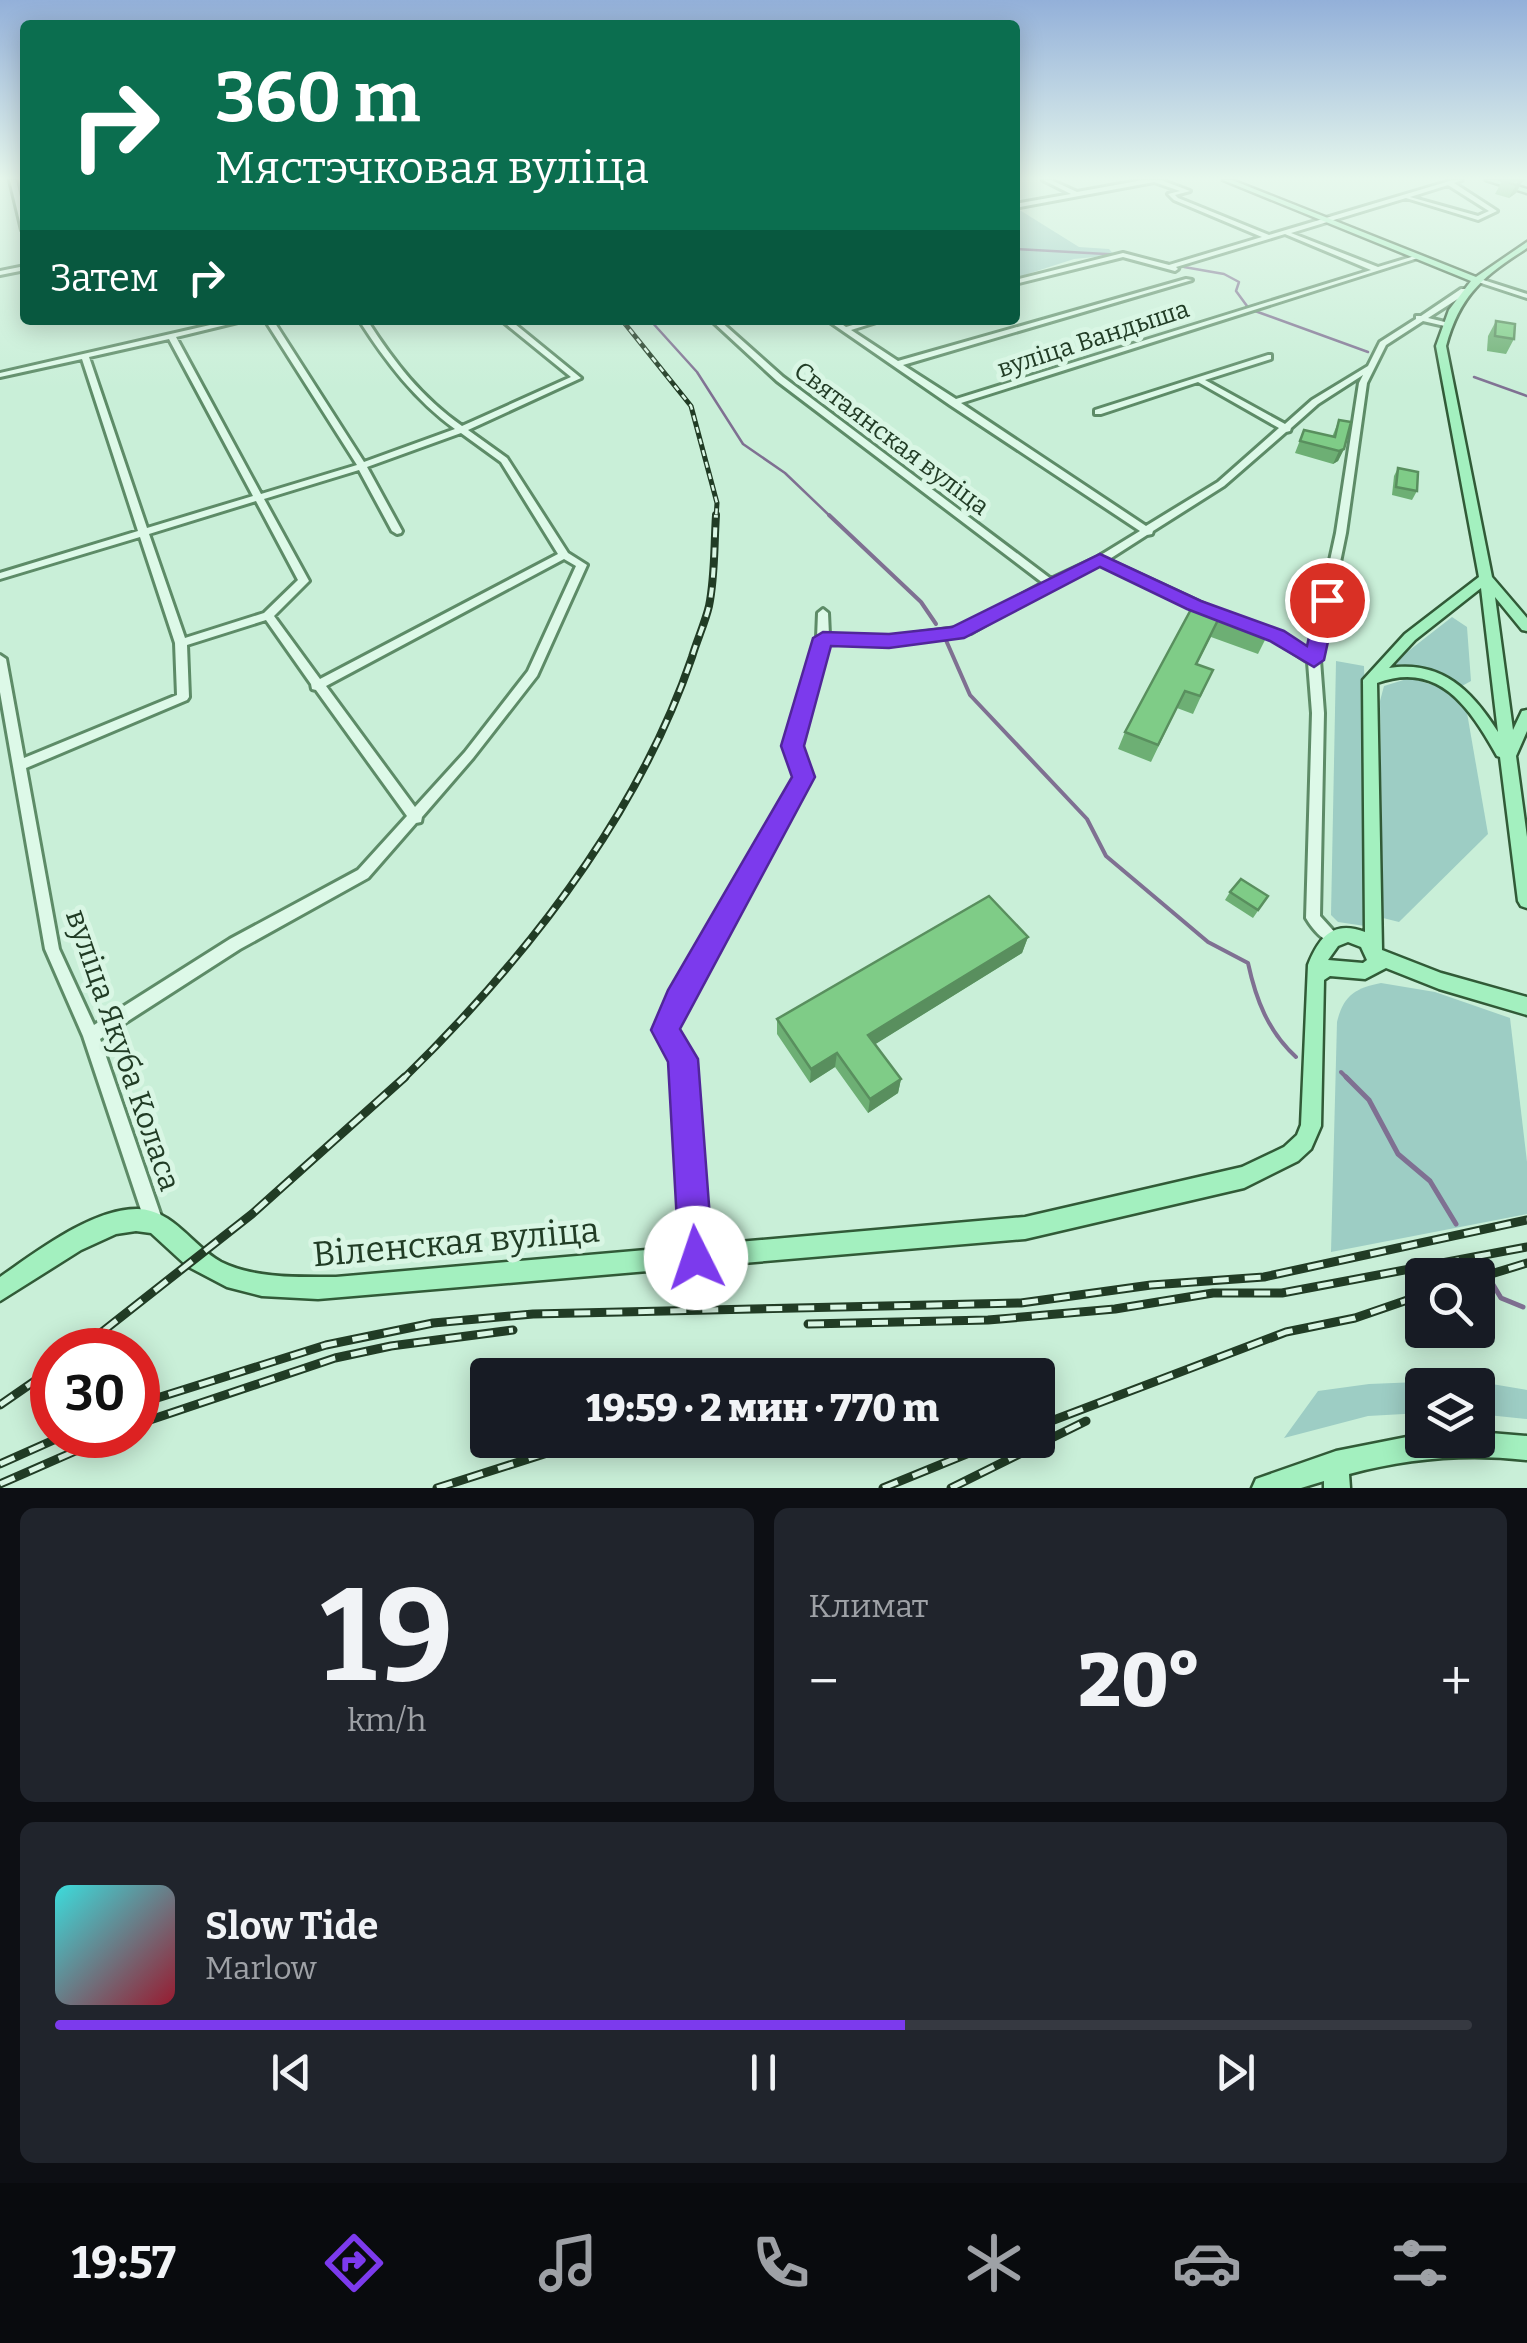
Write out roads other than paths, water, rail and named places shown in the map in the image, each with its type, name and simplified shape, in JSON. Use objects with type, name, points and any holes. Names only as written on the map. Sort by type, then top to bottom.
[{"type":"main road","points":[[1399,249],[1474,279]]},
{"type":"main road","points":[[1519,249],[1474,279],[1464,291],[1446,325],[1441,346],[1486,578],[1506,760],[1527,901]]},
{"type":"main road","points":[[1486,578],[1527,627]]},
{"type":"main road","points":[[1486,578],[1410,638],[1370,680],[1376,949],[1365,972],[1316,969],[1330,942],[1345,932],[1376,949],[1457,987],[1527,1006]]},
{"type":"main road","points":[[1370,680],[1412,672],[1450,684],[1473,702],[1506,760]]},
{"type":"main road","points":[[1506,760],[1527,715]]},
{"type":"main road","points":[[1330,942],[1336,960],[1347,968]]},
{"type":"main road","name":"Віленская вуліца","points":[[154,1222],[198,1260],[230,1278],[282,1288],[336,1288],[617,1260],[696,1258],[1025,1228],[1244,1176],[1277,1164],[1304,1142],[1311,1126],[1316,969]]},
{"type":"main road","points":[[0,1290],[102,1228],[130,1221],[154,1222]]},
{"type":"main road","points":[[1265,1488],[1336,1476],[1398,1451],[1462,1444],[1527,1448]]},
{"type":"street","points":[[1170,267],[1231,249]]},
{"type":"street","points":[[1327,249],[1378,270]]},
{"type":"street","points":[[896,364],[1188,280],[1170,267],[1122,255],[1020,281]]},
{"type":"street","name":"вуліца Вандыша","points":[[952,403],[1418,257]]},
{"type":"street","points":[[1474,279],[1527,296]]},
{"type":"street","points":[[823,638],[889,641],[957,633],[1050,582],[1100,560],[1222,484],[1315,402],[1357,381],[1383,344],[1464,291]]},
{"type":"street","points":[[1419,318],[1446,325]]},
{"type":"street","points":[[0,375],[219,325]]},
{"type":"street","points":[[272,325],[362,466],[397,531]]},
{"type":"street","points":[[91,1036],[235,944],[363,874],[416,818],[533,673],[582,565],[564,555],[504,460],[434,410],[390,360],[367,325]]},
{"type":"street","points":[[0,576],[362,466],[461,430],[577,378],[510,325]]},
{"type":"street","name":"Святаянская вуліца","points":[[721,325],[780,379],[1050,582]]},
{"type":"street","points":[[838,325],[1148,532]]},
{"type":"street","points":[[846,330],[862,325]]},
{"type":"street","points":[[171,336],[304,582],[268,616],[181,643]]},
{"type":"street","points":[[18,766],[183,697],[181,643],[85,356]]},
{"type":"street","points":[[1098,412],[1268,357]]},
{"type":"street","points":[[1201,381],[1286,429]]},
{"type":"street","points":[[1330,942],[1313,918],[1318,713],[1314,660],[1342,533],[1357,381]]},
{"type":"street","points":[[316,686],[564,555]]},
{"type":"street","points":[[1100,560],[1227,618]]},
{"type":"street","points":[[696,1258],[683,1059],[665,1030],[678,999],[804,777],[793,746],[823,638],[824,614]]},
{"type":"street","points":[[268,616],[416,818]]},
{"type":"street","points":[[1244,624],[1277,636],[1314,660]]},
{"type":"street","name":"вуліца Якуба Коласа","points":[[0,659],[52,949],[91,1036],[154,1222]]},
{"type":"waterway","points":[[1023,249],[1124,255]]},
{"type":"waterway","points":[[1133,256],[1173,264]]},
{"type":"waterway","points":[[1184,267],[1224,274],[1239,282],[1236,291],[1247,306]]},
{"type":"waterway","points":[[1255,311],[1368,352]]},
{"type":"waterway","points":[[655,325],[697,372],[743,444],[785,473],[832,518]]},
{"type":"waterway","points":[[1474,377],[1527,396]]},
{"type":"waterway","points":[[829,515],[921,602],[936,624]]},
{"type":"waterway","points":[[945,638],[970,695],[1087,819],[1106,856],[1208,942],[1248,963],[1264,1014],[1296,1057]]},
{"type":"waterway","points":[[1341,1072],[1369,1100],[1398,1154],[1430,1181],[1456,1224]]},
{"type":"waterway","points":[[1495,1288],[1501,1298],[1523,1307]]},
{"type":"railway","points":[[626,325],[691,406],[717,503],[716,518]]},
{"type":"railway","points":[[405,1077],[491,987],[532,937],[572,885],[641,774],[669,717],[707,612],[716,515]]},
{"type":"railway","points":[[107,1328],[252,1214],[405,1077]]},
{"type":"railway","points":[[402,1080],[405,1077]]},
{"type":"railway","points":[[160,1397],[326,1345],[433,1323],[533,1314],[1021,1303],[1151,1285],[1264,1277],[1527,1220]]},
{"type":"railway","points":[[808,1324],[988,1320],[1115,1309],[1213,1293],[1282,1293],[1527,1247]]},
{"type":"railway","points":[[1495,1273],[1527,1263]]},
{"type":"railway","points":[[1055,1420],[1286,1332],[1355,1318],[1405,1301]]},
{"type":"railway","points":[[160,1417],[335,1358],[391,1346],[513,1330]]},
{"type":"railway","points":[[0,1405],[30,1384]]},
{"type":"railway","points":[[951,1488],[1086,1421]]},
{"type":"railway","points":[[0,1464],[30,1451]]},
{"type":"railway","points":[[0,1484],[59,1458]]},
{"type":"railway","points":[[437,1488],[531,1458]]},
{"type":"railway","points":[[883,1488],[957,1458]]}]
